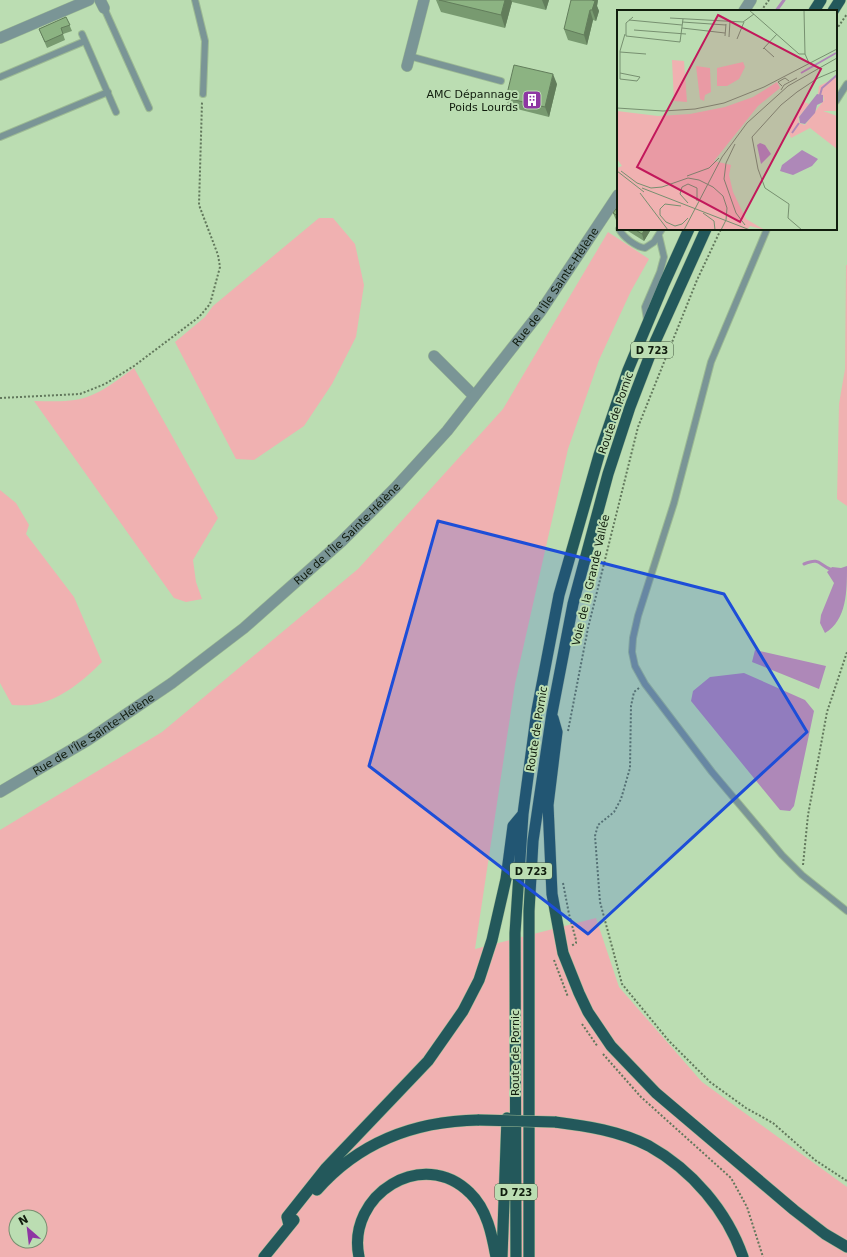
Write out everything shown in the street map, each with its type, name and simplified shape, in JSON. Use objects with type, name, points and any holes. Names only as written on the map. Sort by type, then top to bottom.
[{"type":"highway","points":[[815,10],[821,0]]},
{"type":"highway","points":[[834,10],[840,0]]},
{"type":"highway","name":"Route de Pornic","points":[[516,1257],[516,1047],[513,979],[516,899],[522,814],[546,657],[571,549],[586,496],[616,404],[648,322],[689,230]]},
{"type":"highway","name":"Route de Pornic","points":[[529,1257],[529,911],[533,841],[552,713],[573,604],[608,474],[630,407],[655,342],[706,230]]},
{"type":"highway","points":[[552,713],[557,732],[548,805],[548,843],[552,894],[563,953],[578,993],[588,1012],[611,1046],[656,1093],[794,1210],[825,1234],[847,1247]]},
{"type":"highway","points":[[289,1225],[287,1217],[305,1192],[424,1066],[463,1011],[479,980],[492,940],[506,879],[513,826],[522,814]]},
{"type":"highway","name":"D 723","points":[[502,1257],[509,1047],[513,979]]},
{"type":"highway","points":[[264,1257],[322,1184],[364,1150],[390,1136],[413,1128],[450,1121],[479,1120],[555,1122],[599,1129],[619,1134],[649,1146],[668,1159],[699,1185],[720,1209],[731,1227],[743,1257]]},
{"type":"highway","points":[[359,1257],[359,1227],[368,1206],[386,1186],[418,1174],[439,1176],[457,1183],[470,1193],[481,1207],[489,1225],[496,1257]]},
{"type":"street","points":[[0,38],[89,0]]},
{"type":"street","points":[[408,61],[424,0]]},
{"type":"street","points":[[745,10],[751,0]]},
{"type":"street","name":"Rue de l'Île Sainte-Hélène","points":[[0,792],[88,740],[172,683],[244,628],[341,542],[395,488],[447,432],[540,311],[617,197]]},
{"type":"street","points":[[434,356],[474,396]]},
{"type":"lane","points":[[195,0],[205,41],[203,94]]},
{"type":"lane","points":[[102,4],[149,108]]},
{"type":"lane","points":[[82,34],[116,112]]},
{"type":"lane","points":[[0,77],[85,41]]},
{"type":"lane","points":[[408,61],[501,81]]},
{"type":"lane","points":[[837,99],[847,84]]},
{"type":"lane","points":[[0,137],[108,92]]},
{"type":"lane","points":[[619,230],[621,234],[642,247],[649,246],[659,236],[662,230]]},
{"type":"lane","points":[[767,230],[711,362],[674,503],[638,616],[633,638],[632,652],[635,666],[645,684],[712,772],[782,855],[802,875],[847,911]]},
{"type":"lane","points":[[648,322],[645,307],[660,272],[664,257],[659,236]]},
{"type":"path","points":[[762,10],[768,0]]},
{"type":"path","points":[[837,29],[847,14]]},
{"type":"path","points":[[0,398],[80,394],[105,384],[134,366],[199,317],[210,304],[220,267],[218,255],[199,205],[203,94]]},
{"type":"path","name":"Voie de la Grande Vallée","points":[[568,732],[588,628],[638,427],[697,280],[721,230]]},
{"type":"path","points":[[802,875],[808,815],[827,712],[847,652]]},
{"type":"path","points":[[645,684],[634,692],[631,706],[630,768],[621,799],[614,812],[598,825],[595,836],[600,902],[622,984],[669,1041],[710,1082],[746,1108],[773,1123],[815,1160],[847,1181]]},
{"type":"path","points":[[563,879],[569,914],[576,940],[576,943],[569,948]]},
{"type":"highlighted area","points":[[438,521],[724,594],[807,732],[588,934],[369,766]]},
{"type":"shaded area","points":[[319,218],[333,218],[355,244],[364,285],[356,337],[332,384],[304,426],[254,460],[236,459],[175,342],[205,317],[213,306]]},
{"type":"shaded area","points":[[608,232],[649,259],[631,291],[599,360],[568,449],[515,684],[475,949],[596,918],[619,987],[702,1082],[847,1187],[847,1257],[0,1257],[0,830],[162,732],[358,569],[503,409]]},
{"type":"shaded area","points":[[846,265],[847,506],[837,499],[839,404],[845,369]]},
{"type":"shaded area","points":[[134,368],[218,518],[193,560],[196,582],[202,599],[186,602],[174,598],[34,401],[65,401],[91,396],[106,388]]},
{"type":"shaded area","points":[[0,490],[16,503],[29,525],[26,534],[74,597],[102,662],[72,688],[56,697],[34,705],[12,705],[0,683]]},
{"type":"shaded area","points":[[847,566],[846,595],[842,613],[838,621],[825,633],[820,623],[821,615],[834,583],[827,572],[832,567],[841,568]]},
{"type":"shaded area","points":[[755,650],[826,666],[819,689],[752,662]]},
{"type":"shaded area","points":[[744,673],[805,700],[814,711],[794,806],[790,811],[780,810],[691,701],[693,691],[710,677]]},
{"type":"building","points":[[439,0],[505,0],[501,15]]},
{"type":"building","points":[[571,0],[595,1],[592,10],[590,10],[584,35],[564,29]]},
{"type":"building","points":[[66,17],[70,25],[61,28],[63,34],[45,42],[39,29]]},
{"type":"building","points":[[514,65],[553,74],[545,107],[506,98]]},
{"type":"building","points":[[617,207],[617,215],[613,213]]},
{"type":"building","points":[[636,230],[644,230],[642,234]]},
{"type":"waterway","points":[[777,10],[784,0]]},
{"type":"waterway","points":[[804,564],[814,561],[819,562],[832,570]]},
{"type":"place","name":"AMC Dépannage Poids Lourds","points":[[532,100]]}]
